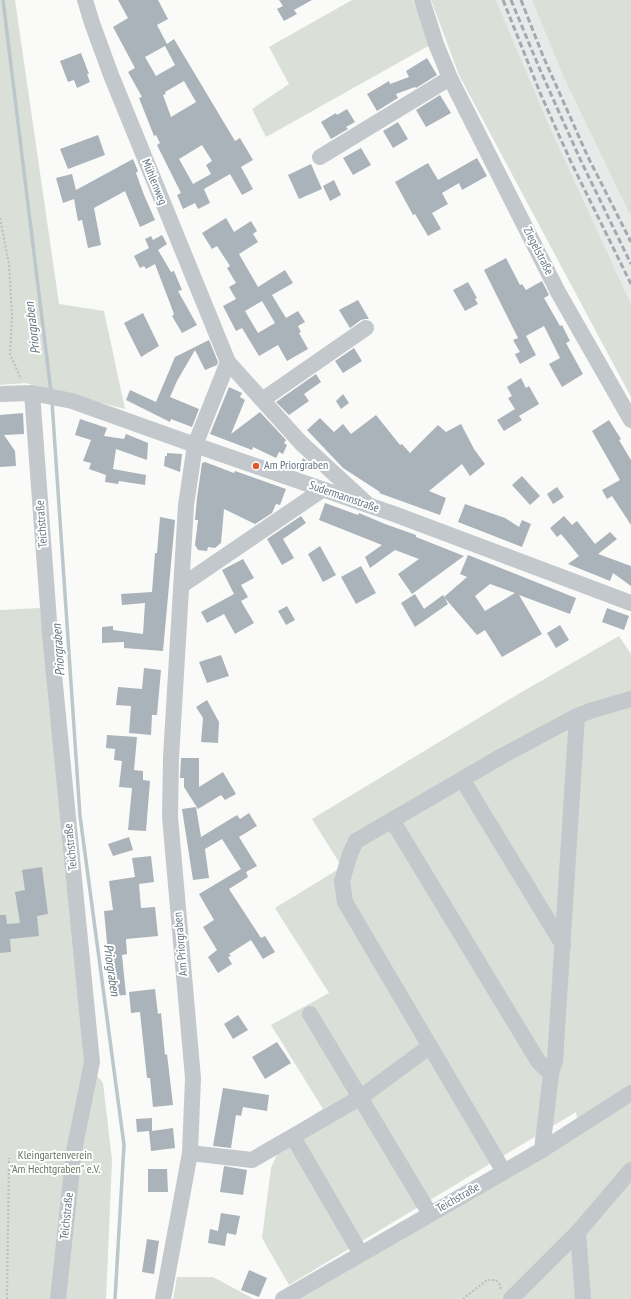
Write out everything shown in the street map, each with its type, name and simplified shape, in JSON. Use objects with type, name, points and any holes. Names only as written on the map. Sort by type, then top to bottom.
[{"type":"street","name":"Mühlenweg","points":[[85,0],[111,75],[228,362],[301,443],[370,507]]},
{"type":"street","name":"Ziegelstraße","points":[[422,0],[436,44],[450,78],[558,292],[631,420]]},
{"type":"street","points":[[320,157],[450,78]]},
{"type":"street","points":[[262,400],[366,328]]},
{"type":"street","points":[[195,445],[228,362]]},
{"type":"street","name":"Sudermannstraße","points":[[0,394],[29,393],[72,401],[370,507],[394,514],[631,603]]},
{"type":"street","name":"Teichstraße","points":[[29,393],[50,634],[92,1062],[74,1151],[58,1299]]},
{"type":"street","name":"Am Priorgraben","points":[[163,1299],[190,1153],[194,1078],[170,817],[170,758],[186,506],[195,445]]},
{"type":"street","points":[[181,586],[322,490]]},
{"type":"street","points":[[504,1172],[345,902],[342,881],[350,854],[356,841],[502,756],[577,716],[631,699]]},
{"type":"street","points":[[542,1150],[551,1074],[554,1061],[563,945],[577,716]]},
{"type":"street","points":[[462,779],[563,945]]},
{"type":"street","points":[[392,820],[538,1061],[551,1074]]},
{"type":"street","points":[[310,1014],[430,1214]]},
{"type":"street","points":[[190,1153],[252,1160],[361,1097],[429,1047]]},
{"type":"street","name":"Teichstraße","points":[[282,1299],[630,1099]]},
{"type":"street","points":[[293,1137],[361,1254]]},
{"type":"street","points":[[511,1296],[578,1232],[631,1170]]},
{"type":"street","points":[[578,1232],[583,1299]]},
{"type":"path","points":[[0,218],[9,264],[12,316],[10,354],[29,393]]},
{"type":"path","points":[[7,1299],[9,1158]]},
{"type":"path","points":[[463,1299],[487,1280],[496,1280],[511,1296]]},
{"type":"shaded area","points":[[496,0],[532,0],[564,78],[631,217],[631,304],[548,123]]},
{"type":"green space","points":[[0,0],[15,0],[59,304],[104,311],[125,409],[25,383],[0,385]]},
{"type":"green space","points":[[352,0],[413,0],[430,45],[266,137],[252,109],[289,84],[269,47]]},
{"type":"green space","points":[[431,0],[496,0],[548,123],[631,304],[631,397],[459,75]]},
{"type":"green space","points":[[532,0],[631,0],[631,217],[564,78]]},
{"type":"green space","name":"Kleingartenverein \"Am Hechtgraben\" e.V.","points":[[40,608],[55,744],[85,1062],[103,1083],[112,1160],[106,1299],[0,1299],[0,610]]},
{"type":"green space","points":[[619,636],[631,654],[631,1299],[294,1299],[579,1131],[576,1112],[289,1285],[262,1238],[271,1168],[287,1132],[323,1109],[271,1025],[329,993],[275,908],[342,867],[312,819],[520,693]]},
{"type":"green space","points":[[177,1277],[213,1277],[254,1299],[173,1299]]},
{"type":"building","points":[[118,0],[158,0],[168,19],[157,25],[167,44],[174,39],[235,141],[240,138],[253,160],[241,167],[253,189],[242,195],[230,174],[204,189],[210,203],[198,209],[195,203],[183,209],[177,195],[181,193],[157,145],[160,143],[156,135],[154,136],[139,98],[142,97],[128,72],[135,68],[113,27],[128,18]],"holes":[[[165,46],[175,65],[156,76],[145,57]],[[184,81],[196,102],[171,117],[163,95],[166,94],[165,92]],[[202,145],[212,161],[206,165],[211,174],[193,184],[179,159]]]},
{"type":"building","points":[[279,0],[312,0],[294,10],[297,14],[284,21],[277,9],[283,6]]},
{"type":"building","points":[[81,53],[89,74],[87,74],[90,82],[77,88],[74,80],[68,82],[60,61]]},
{"type":"building","points":[[427,58],[437,75],[416,88],[415,87],[396,94],[398,98],[377,111],[367,94],[389,81],[390,84],[409,77],[406,71]]},
{"type":"building","points":[[440,95],[451,113],[426,127],[416,110]]},
{"type":"building","points":[[347,109],[355,122],[346,127],[348,129],[331,139],[321,122],[336,113],[337,115]]},
{"type":"building","points":[[398,122],[408,139],[393,148],[383,131]]},
{"type":"building","points":[[98,135],[105,155],[68,169],[60,149]]},
{"type":"building","points":[[361,148],[371,165],[353,175],[343,158]]},
{"type":"building","points":[[477,158],[487,176],[462,190],[459,183],[442,193],[448,204],[432,213],[441,229],[428,236],[415,214],[413,215],[395,182],[428,163],[438,180]]},
{"type":"building","points":[[133,159],[138,171],[136,173],[155,220],[140,227],[125,191],[94,208],[101,245],[88,248],[82,220],[78,221],[74,199],[63,203],[56,178],[72,174],[76,190]]},
{"type":"building","points":[[311,164],[322,189],[299,199],[288,175]]},
{"type":"building","points":[[334,180],[341,195],[330,201],[323,186]]},
{"type":"building","points":[[226,218],[234,232],[251,221],[257,231],[253,234],[258,242],[239,254],[258,287],[285,270],[293,283],[272,295],[286,318],[298,311],[305,322],[298,326],[301,332],[299,333],[308,349],[287,361],[278,345],[259,356],[242,328],[236,331],[223,306],[236,299],[229,287],[236,283],[227,268],[230,266],[217,246],[212,249],[202,233]],"holes":[[[262,301],[275,323],[258,333],[245,311]]]},
{"type":"building","points":[[162,235],[167,244],[158,250],[171,272],[174,271],[182,290],[178,291],[197,325],[182,333],[172,316],[174,314],[155,264],[146,269],[144,266],[140,268],[134,256],[149,248],[145,239],[151,236],[153,240]]},
{"type":"building","points":[[506,258],[520,285],[522,284],[526,290],[542,281],[549,295],[544,298],[560,326],[562,325],[570,341],[566,343],[583,374],[562,387],[549,364],[560,358],[544,326],[526,336],[536,355],[520,364],[515,354],[520,352],[513,340],[518,338],[484,270]]},
{"type":"building","points":[[468,282],[477,298],[475,299],[478,304],[465,311],[453,290]]},
{"type":"building","points":[[358,300],[369,319],[361,320],[350,328],[339,310]]},
{"type":"building","points":[[143,313],[159,346],[141,357],[124,323]]},
{"type":"building","points":[[209,340],[218,362],[217,365],[205,370],[195,350],[177,381],[170,397],[199,409],[192,427],[171,419],[170,422],[126,400],[130,390],[156,402],[175,357]]},
{"type":"building","points":[[354,348],[362,361],[343,373],[335,361]]},
{"type":"building","points":[[316,374],[321,382],[304,394],[309,401],[289,415],[276,402]]},
{"type":"building","points":[[521,378],[526,388],[529,386],[539,404],[519,416],[522,420],[504,431],[497,420],[515,409],[508,398],[512,396],[507,387]]},
{"type":"building","points":[[229,387],[242,393],[240,397],[245,400],[231,434],[260,412],[286,440],[284,443],[287,445],[283,454],[279,452],[276,458],[253,447],[252,450],[210,434]]},
{"type":"building","points":[[343,394],[349,403],[341,409],[336,401]]},
{"type":"building","points":[[23,413],[24,434],[4,435],[15,451],[16,466],[0,467],[0,415]]},
{"type":"building","points":[[376,415],[400,445],[402,444],[410,453],[438,425],[446,432],[461,424],[474,449],[485,464],[470,476],[462,464],[429,491],[446,498],[440,515],[379,493],[380,492],[343,468],[307,430],[320,418],[334,432],[343,424],[351,434]]},
{"type":"building","points":[[80,419],[107,428],[104,436],[124,439],[126,434],[148,443],[147,460],[116,449],[113,469],[146,475],[145,485],[119,481],[118,484],[105,482],[106,475],[89,469],[91,463],[83,461],[91,440],[75,435]]},
{"type":"building","points":[[609,420],[621,439],[619,440],[631,460],[631,525],[612,496],[607,499],[602,490],[620,480],[592,431]]},
{"type":"building","points":[[167,453],[182,454],[180,472],[164,466],[165,456],[167,456]]},
{"type":"building","points":[[303,458],[311,465],[308,471],[299,468]]},
{"type":"building","points":[[205,462],[234,473],[235,471],[286,489],[280,505],[276,504],[272,513],[255,524],[224,509],[221,543],[215,548],[208,547],[207,551],[198,550],[195,545],[198,520],[195,520],[197,498],[202,463]]},
{"type":"building","points":[[522,476],[540,496],[530,505],[512,485]]},
{"type":"building","points":[[557,487],[564,497],[553,504],[547,494]]},
{"type":"building","points":[[325,503],[358,515],[359,513],[416,535],[416,537],[464,556],[412,594],[398,574],[419,559],[395,550],[370,568],[365,557],[382,545],[319,520]]},
{"type":"building","points":[[465,504],[505,518],[519,527],[522,520],[531,524],[522,547],[458,522]]},
{"type":"building","points":[[301,516],[306,523],[283,539],[294,558],[282,565],[267,539]]},
{"type":"building","points":[[564,516],[572,525],[577,521],[595,544],[610,532],[617,539],[598,554],[631,566],[631,586],[613,573],[610,581],[568,564],[579,556],[561,534],[557,537],[550,528]]},
{"type":"building","points":[[160,517],[175,520],[163,651],[124,648],[124,642],[102,643],[102,627],[113,626],[113,630],[143,634],[145,603],[122,605],[121,594],[152,592]]},
{"type":"building","points":[[320,546],[336,575],[323,582],[308,554]]},
{"type":"building","points":[[468,555],[576,598],[570,614],[519,595],[542,634],[502,657],[485,630],[477,635],[444,597],[467,577],[460,574]],"holes":[[[490,584],[515,593],[485,611],[475,596]]]},
{"type":"building","points":[[243,559],[254,578],[241,585],[248,597],[241,601],[254,623],[235,634],[224,614],[207,623],[201,612],[234,594],[222,570]]},
{"type":"building","points":[[361,566],[376,593],[356,604],[341,577]]},
{"type":"building","points":[[415,594],[424,609],[443,595],[448,604],[415,627],[401,603]]},
{"type":"building","points":[[287,606],[295,620],[286,625],[278,611]]},
{"type":"building","points":[[607,608],[629,616],[624,630],[602,622]]},
{"type":"building","points":[[560,625],[569,640],[556,648],[547,633]]},
{"type":"building","points":[[221,655],[229,676],[207,683],[199,662]]},
{"type":"building","points":[[144,668],[161,670],[157,715],[152,715],[151,735],[129,733],[131,706],[116,705],[118,687],[142,689]]},
{"type":"building","points":[[207,700],[219,722],[218,743],[201,742],[203,718],[196,707]]},
{"type":"building","points":[[107,735],[137,737],[134,770],[143,771],[143,780],[150,781],[146,831],[128,830],[132,788],[119,787],[122,761],[114,760],[115,749],[106,748]]},
{"type":"building","points":[[181,758],[199,758],[199,787],[223,772],[236,794],[225,800],[221,795],[198,809],[184,787],[184,778],[180,778]]},
{"type":"building","points":[[196,807],[201,837],[237,815],[240,819],[249,813],[257,826],[239,837],[257,866],[246,872],[248,877],[229,889],[261,938],[265,936],[275,952],[263,959],[251,940],[229,954],[231,956],[228,957],[232,964],[218,973],[208,957],[217,950],[203,927],[214,920],[199,894],[241,869],[222,839],[205,849],[209,878],[193,880],[182,809]]},
{"type":"building","points":[[129,837],[133,850],[113,856],[108,844]]},
{"type":"building","points":[[151,856],[154,882],[139,884],[141,908],[155,907],[158,936],[126,939],[127,954],[122,955],[126,995],[112,996],[104,911],[113,910],[109,881],[135,877],[132,858]]},
{"type":"building","points":[[42,867],[48,914],[37,916],[39,936],[10,939],[11,952],[0,953],[0,915],[6,915],[7,924],[20,923],[15,892],[25,890],[22,870]]},
{"type":"building","points":[[155,989],[158,1014],[161,1013],[165,1055],[167,1054],[173,1105],[153,1107],[150,1078],[147,1078],[140,1012],[131,1013],[129,992]]},
{"type":"building","points":[[238,1015],[248,1030],[233,1039],[224,1024]]},
{"type":"building","points":[[277,1042],[291,1063],[265,1079],[252,1057]]},
{"type":"building","points":[[223,1088],[269,1095],[267,1111],[243,1107],[241,1116],[236,1115],[231,1148],[213,1146]]},
{"type":"building","points":[[152,1118],[152,1131],[173,1128],[175,1148],[151,1151],[149,1131],[137,1132],[136,1119]]},
{"type":"building","points":[[224,1166],[247,1170],[243,1195],[220,1192]]},
{"type":"building","points":[[148,1169],[167,1169],[168,1192],[148,1192]]},
{"type":"building","points":[[221,1213],[240,1216],[236,1235],[227,1233],[225,1246],[208,1243],[210,1229],[218,1231]]},
{"type":"building","points":[[147,1239],[159,1241],[154,1274],[142,1272]]},
{"type":"building","points":[[249,1270],[267,1278],[259,1297],[241,1290]]},
{"type":"waterway","name":"Priorgraben","points":[[3,0],[51,392]]},
{"type":"waterway","name":"Priorgraben","points":[[52,402],[80,816],[124,1145],[115,1299]]},
{"type":"railway","points":[[503,0],[541,95],[571,162],[631,284]]},
{"type":"railway","points":[[511,0],[581,161],[631,264]]},
{"type":"railway","points":[[521,0],[543,56],[588,157],[631,242]]},
{"type":"place","name":"Am Priorgraben","points":[[256,466]]}]
